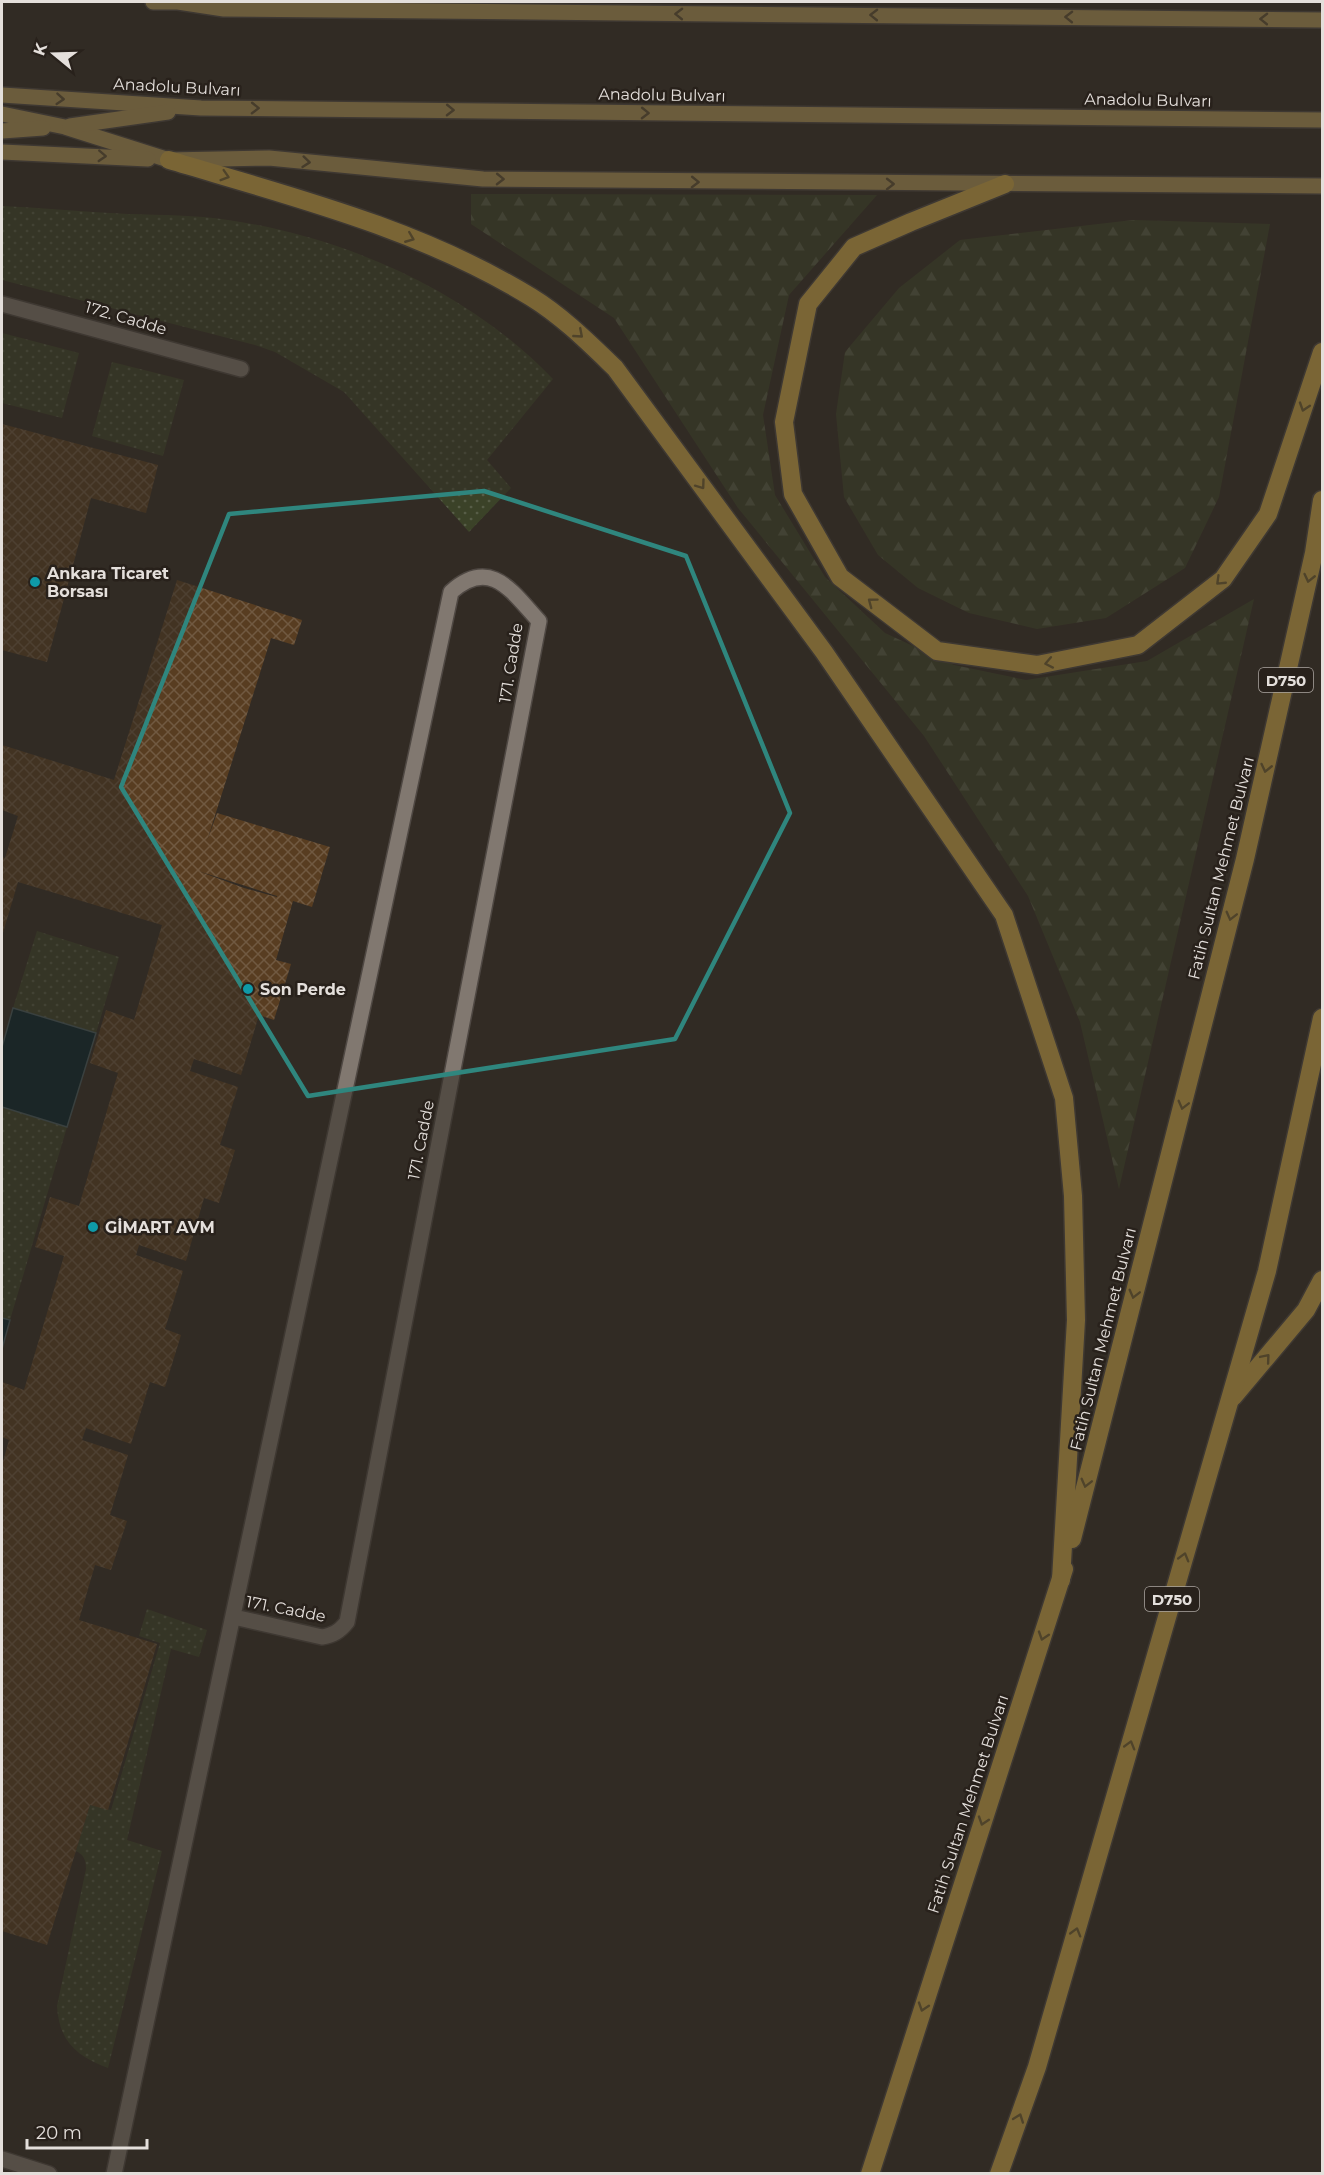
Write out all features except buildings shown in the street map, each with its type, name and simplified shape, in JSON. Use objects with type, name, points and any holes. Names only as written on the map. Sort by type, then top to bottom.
[{"type":"highway","points":[[169,160],[338,210],[407,236],[471,263],[533,298],[578,332],[615,368],[824,652],[1004,915],[1064,1098],[1073,1196],[1076,1320],[1061,1580]]},
{"type":"highway","points":[[1005,184],[854,247],[808,304],[784,422],[793,494],[840,577],[937,651],[1037,665],[1138,645],[1223,579],[1268,513],[1323,352]]},
{"type":"highway","name":"Fatih Sultan Mehmet Bulvarı","points":[[870,2174],[1061,1580],[1245,859],[1314,553],[1323,500]]},
{"type":"highway","name":"D750","points":[[999,2174],[1037,2067],[1267,1271],[1323,1018]]},
{"type":"highway","points":[[1228,1403],[1306,1311],[1323,1280]]},
{"type":"main road","points":[[153,2],[175,2],[224,9],[1323,20]]},
{"type":"main road","name":"Anadolu Bulvarı","points":[[2,95],[201,108],[1323,120]]},
{"type":"main road","points":[[2,131],[65,127],[201,108]]},
{"type":"main road","points":[[2,114],[65,127],[169,160]]},
{"type":"main road","points":[[2,152],[169,160],[269,158],[483,179],[1323,186]]},
{"type":"street","name":"172. Cadde","points":[[2,304],[241,369]]},
{"type":"street","name":"171. Cadde","points":[[114,2174],[451,592],[460,584],[471,579],[494,579],[504,584],[539,621],[347,1622],[333,1635],[322,1637],[234,1617]]},
{"type":"street","points":[[2,2159],[49,2174]]},
{"type":"highlighted area","points":[[484,491],[686,556],[790,813],[675,1039],[308,1096],[121,787],[229,514]]},
{"type":"green space","points":[[471,194],[877,195],[789,295],[763,415],[775,495],[825,577],[885,633],[954,665],[1026,680],[1147,661],[1254,599],[1119,1189],[1080,1022],[1028,896],[924,736],[738,508],[614,318],[471,224]]},
{"type":"green space","points":[[2,206],[203,217],[272,228],[361,255],[404,273],[445,295],[484,320],[520,348],[553,379],[487,460],[511,488],[469,532],[344,392],[275,352],[2,280]]},
{"type":"green space","points":[[1133,220],[1270,224],[1219,497],[1185,568],[1106,618],[1037,629],[969,613],[918,588],[878,555],[844,497],[836,414],[845,352],[899,288],[960,240]]},
{"type":"green space","points":[[2,333],[79,353],[62,418],[2,403]]},
{"type":"green space","points":[[112,362],[184,380],[163,456],[92,436]]},
{"type":"green space","points":[[37,931],[119,957],[96,1033],[13,1008]]},
{"type":"green space","points":[[2,1107],[67,1127],[10,1320],[2,1318]]},
{"type":"green space","points":[[147,1609],[207,1630],[199,1657],[171,1649],[127,1840],[162,1851],[108,2068],[87,2058],[71,2046],[61,2029],[57,2006],[86,1869],[84,1858],[76,1851],[90,1805],[111,1810],[160,1643],[139,1636]]},
{"type":"water","points":[[13,1008],[96,1033],[67,1127],[2,1107],[2,1047]]},
{"type":"water","points":[[2,1318],[10,1320],[2,1349]]},
{"type":"place","name":"Ankara Ticaret Borsası","points":[[35,582]]},
{"type":"place","name":"Son Perde","points":[[248,989]]},
{"type":"place","name":"GİMART AVM","points":[[93,1227]]}]
